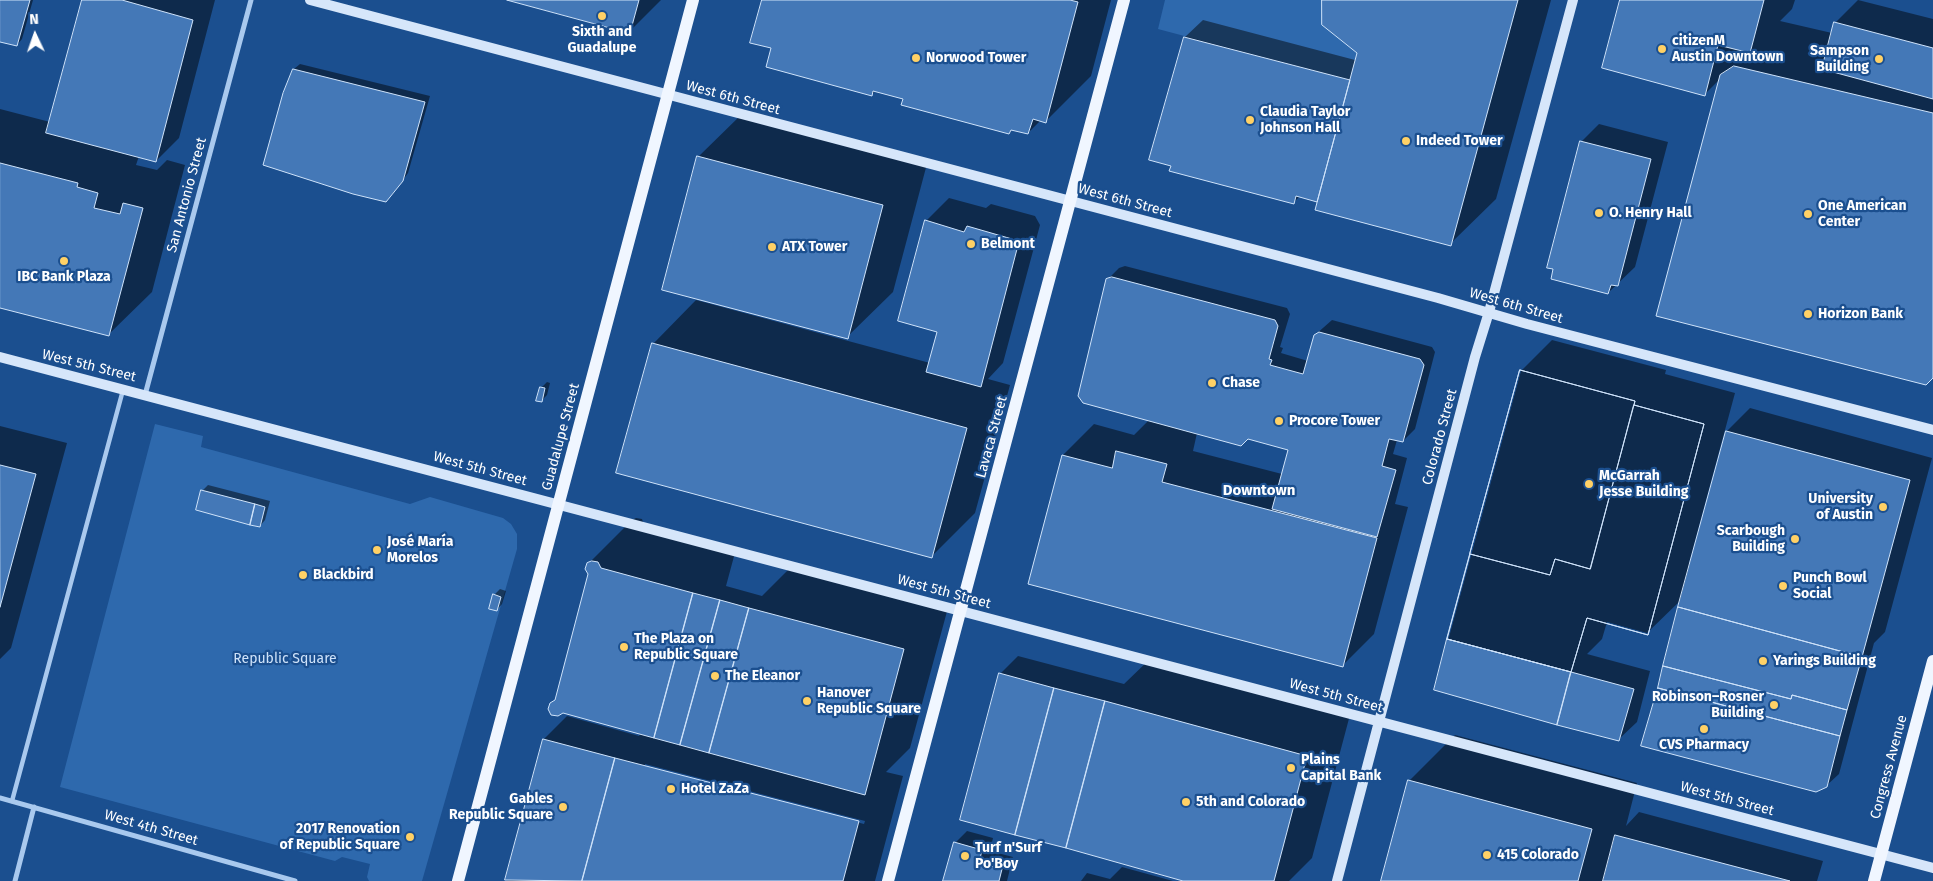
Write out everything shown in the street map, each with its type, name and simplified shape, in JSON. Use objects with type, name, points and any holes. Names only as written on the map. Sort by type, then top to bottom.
[{"type":"main road","name":"West 6th Street","points":[[310,0],[1489,312],[1527,324],[1933,430]]},
{"type":"main road","name":"Guadalupe Street","points":[[458,881],[693,0]]},
{"type":"main road","name":"Lavaca Street","points":[[888,881],[1124,0]]},
{"type":"main road","name":"Colorado Street","points":[[1337,881],[1475,357],[1489,312],[1573,0]]},
{"type":"main road","name":"West 5th Street","points":[[0,357],[1933,868]]},
{"type":"main road","name":"Congress Avenue","points":[[1874,881],[1933,661]]},
{"type":"street","name":"San Antonio Street","points":[[145,395],[251,0]]},
{"type":"street","points":[[12,801],[123,389]]},
{"type":"street","name":"West 4th Street","points":[[0,798],[295,881]]},
{"type":"street","points":[[15,881],[34,807]]},
{"type":"green space","points":[[1165,0],[1322,0],[1322,25],[1357,53],[1350,80],[1158,29]]},
{"type":"green space","name":"Republic Square","points":[[155,424],[203,436],[201,447],[410,504],[430,497],[503,518],[511,524],[517,534],[517,549],[422,881],[369,881],[367,877],[370,864],[342,857],[335,861],[60,787]]},
{"type":"building","points":[[0,0],[30,0],[17,46],[0,42]]},
{"type":"building","points":[[82,0],[122,0],[193,20],[156,162],[46,133]]},
{"type":"building","name":"Sixth and Guadalupe","points":[[507,0],[639,0],[630,33]]},
{"type":"building","name":"Norwood Tower","points":[[762,0],[1070,0],[1078,2],[1046,123],[1033,119],[1028,134],[1011,130],[1009,134],[901,105],[903,99],[873,91],[872,96],[766,67],[771,48],[750,43]]},
{"type":"building","name":"Indeed Tower","points":[[1322,0],[1518,0],[1451,246],[1315,210],[1357,53],[1322,25]]},
{"type":"building","name":"citizenM Austin Downtown","points":[[1620,0],[1764,0],[1750,53],[1718,45],[1705,96],[1602,68]]},
{"type":"building","name":"Sampson Building","points":[[1834,22],[1933,48],[1933,99],[1822,69]]},
{"type":"building","name":"Claudia Taylor Johnson Hall","points":[[1184,37],[1350,80],[1317,202],[1296,196],[1294,204],[1169,171],[1171,166],[1149,160]]},
{"type":"building","name":"One American Center","points":[[1734,66],[1933,113],[1933,378],[1926,385],[1656,316],[1720,75]]},
{"type":"building","points":[[293,69],[425,102],[403,181],[386,202],[353,194],[263,165],[283,93]]},
{"type":"building","name":"O. Henry Hall","points":[[1580,141],[1651,159],[1618,286],[1611,285],[1608,294],[1551,279],[1553,269],[1547,268]]},
{"type":"building","name":"ATX Tower","points":[[697,156],[883,205],[848,339],[662,290]]},
{"type":"building","name":"IBC Bank Plaza","points":[[0,163],[78,183],[77,187],[98,193],[94,208],[120,214],[123,203],[143,208],[109,336],[0,308]]},
{"type":"building","points":[[925,220],[964,232],[967,226],[1012,239],[1017,249],[981,387],[926,372],[937,332],[898,321]]},
{"type":"building","name":"Procore Tower","points":[[1112,277],[1275,320],[1278,326],[1269,359],[1272,360],[1270,365],[1303,374],[1314,335],[1319,332],[1420,359],[1424,365],[1403,442],[1389,439],[1382,466],[1396,470],[1377,537],[1272,509],[1288,450],[1248,439],[1241,446],[1083,403],[1078,396],[1106,279]]},
{"type":"building","points":[[652,343],[967,428],[932,558],[616,473]]},
{"type":"building","name":"McGarrah Jesse Building","points":[[1520,370],[1635,401],[1634,405],[1704,424],[1648,635],[1587,618],[1571,672],[1447,639]]},
{"type":"building","points":[[1520,370],[1635,401],[1590,569],[1555,559],[1550,575],[1470,554]]},
{"type":"building","points":[[540,387],[545,388],[542,402],[536,401]]},
{"type":"building","points":[[1634,405],[1704,424],[1648,635],[1587,618],[1571,672],[1447,639],[1470,554],[1550,575],[1555,559],[1590,569]]},
{"type":"building","name":"Scarbough Building","points":[[1726,431],[1910,480],[1862,657],[1678,607]]},
{"type":"building","points":[[1116,451],[1167,464],[1162,482],[1377,538],[1343,667],[1028,584],[1062,455],[1112,468]]},
{"type":"building","points":[[0,465],[36,474],[0,607]]},
{"type":"building","points":[[201,490],[255,504],[250,525],[196,510]]},
{"type":"building","points":[[255,504],[265,507],[260,527],[250,525]]},
{"type":"building","name":"The Plaza on Republic Square","points":[[592,561],[598,562],[601,568],[693,593],[654,738],[563,713],[558,716],[551,715],[548,709],[550,703],[555,700],[588,574],[585,569],[587,563]]},
{"type":"building","points":[[693,593],[720,600],[680,745],[654,738]]},
{"type":"building","points":[[493,594],[501,597],[497,611],[489,609]]},
{"type":"building","name":"The Eleanor","points":[[720,600],[749,608],[709,753],[680,745]]},
{"type":"building","name":"Yarings Building","points":[[1678,607],[1862,657],[1847,710],[1792,695],[1791,699],[1663,666]]},
{"type":"building","name":"Hanover Republic Square","points":[[749,608],[904,649],[865,795],[709,753]]},
{"type":"building","points":[[1447,639],[1571,672],[1557,725],[1434,690]]},
{"type":"building","name":"Robinson–Rosner Building","points":[[1663,666],[1791,699],[1792,695],[1847,710],[1840,736],[1658,688]]},
{"type":"building","points":[[1571,672],[1634,689],[1619,741],[1557,725]]},
{"type":"building","points":[[999,673],[1054,688],[1015,835],[960,820]]},
{"type":"building","points":[[1054,688],[1105,701],[1066,848],[1015,835]]},
{"type":"building","name":"CVS Pharmacy","points":[[1658,688],[1840,736],[1827,787],[1816,792],[1641,746]]},
{"type":"building","name":"5th and Colorado","points":[[1105,701],[1307,756],[1274,881],[1183,881],[1066,848]]},
{"type":"building","name":"Gables Republic Square","points":[[543,739],[615,758],[582,881],[505,880]]},
{"type":"building","name":"Hotel ZaZa","points":[[615,758],[859,821],[843,881],[582,881]]},
{"type":"building","name":"415 Colorado","points":[[1408,780],[1592,829],[1578,881],[1381,881]]},
{"type":"building","points":[[1615,835],[1790,881],[1603,881]]},
{"type":"building","name":"Turf n'Surf Po'Boy","points":[[954,842],[982,850],[979,863],[1002,869],[999,881],[943,881]]},
{"type":"place","name":"Sixth and Guadalupe","points":[[602,16]]},
{"type":"place","name":"citizenM Austin Downtown","points":[[1662,49]]},
{"type":"place","name":"Norwood Tower","points":[[916,58]]},
{"type":"place","name":"Sampson Building","points":[[1879,59]]},
{"type":"place","name":"Claudia Taylor Johnson Hall","points":[[1250,120]]},
{"type":"place","name":"Indeed Tower","points":[[1406,141]]},
{"type":"place","name":"O. Henry Hall","points":[[1599,213]]},
{"type":"place","name":"One American Center","points":[[1808,214]]},
{"type":"place","name":"Belmont","points":[[971,244]]},
{"type":"place","name":"ATX Tower","points":[[772,247]]},
{"type":"place","name":"IBC Bank Plaza","points":[[64,261]]},
{"type":"place","name":"Horizon Bank","points":[[1808,314]]},
{"type":"place","name":"Chase","points":[[1212,383]]},
{"type":"place","name":"Procore Tower","points":[[1279,421]]},
{"type":"place","name":"McGarrah Jesse Building","points":[[1589,484]]},
{"type":"place","name":"University of Austin","points":[[1883,507]]},
{"type":"place","name":"Scarbough Building","points":[[1795,539]]},
{"type":"place","name":"José María Morelos","points":[[377,550]]},
{"type":"place","name":"Blackbird","points":[[303,575]]},
{"type":"place","name":"Punch Bowl Social","points":[[1783,586]]},
{"type":"place","name":"The Plaza on Republic Square","points":[[624,647]]},
{"type":"place","name":"Yarings Building","points":[[1763,661]]},
{"type":"place","name":"The Eleanor","points":[[715,676]]},
{"type":"place","name":"Hanover Republic Square","points":[[807,701]]},
{"type":"place","name":"Robinson–Rosner Building","points":[[1774,705]]},
{"type":"place","name":"CVS Pharmacy","points":[[1704,729]]},
{"type":"place","name":"Plains Capital Bank","points":[[1291,768]]},
{"type":"place","name":"Hotel ZaZa","points":[[671,789]]},
{"type":"place","name":"5th and Colorado","points":[[1186,802]]},
{"type":"place","name":"Gables Republic Square","points":[[563,807]]},
{"type":"place","name":"2017 Renovation of Republic Square","points":[[410,837]]},
{"type":"place","name":"415 Colorado","points":[[1487,855]]},
{"type":"place","name":"Turf n'Surf Po'Boy","points":[[965,856]]},
{"type":"district","name":"Downtown","points":[[1259,491]]}]
